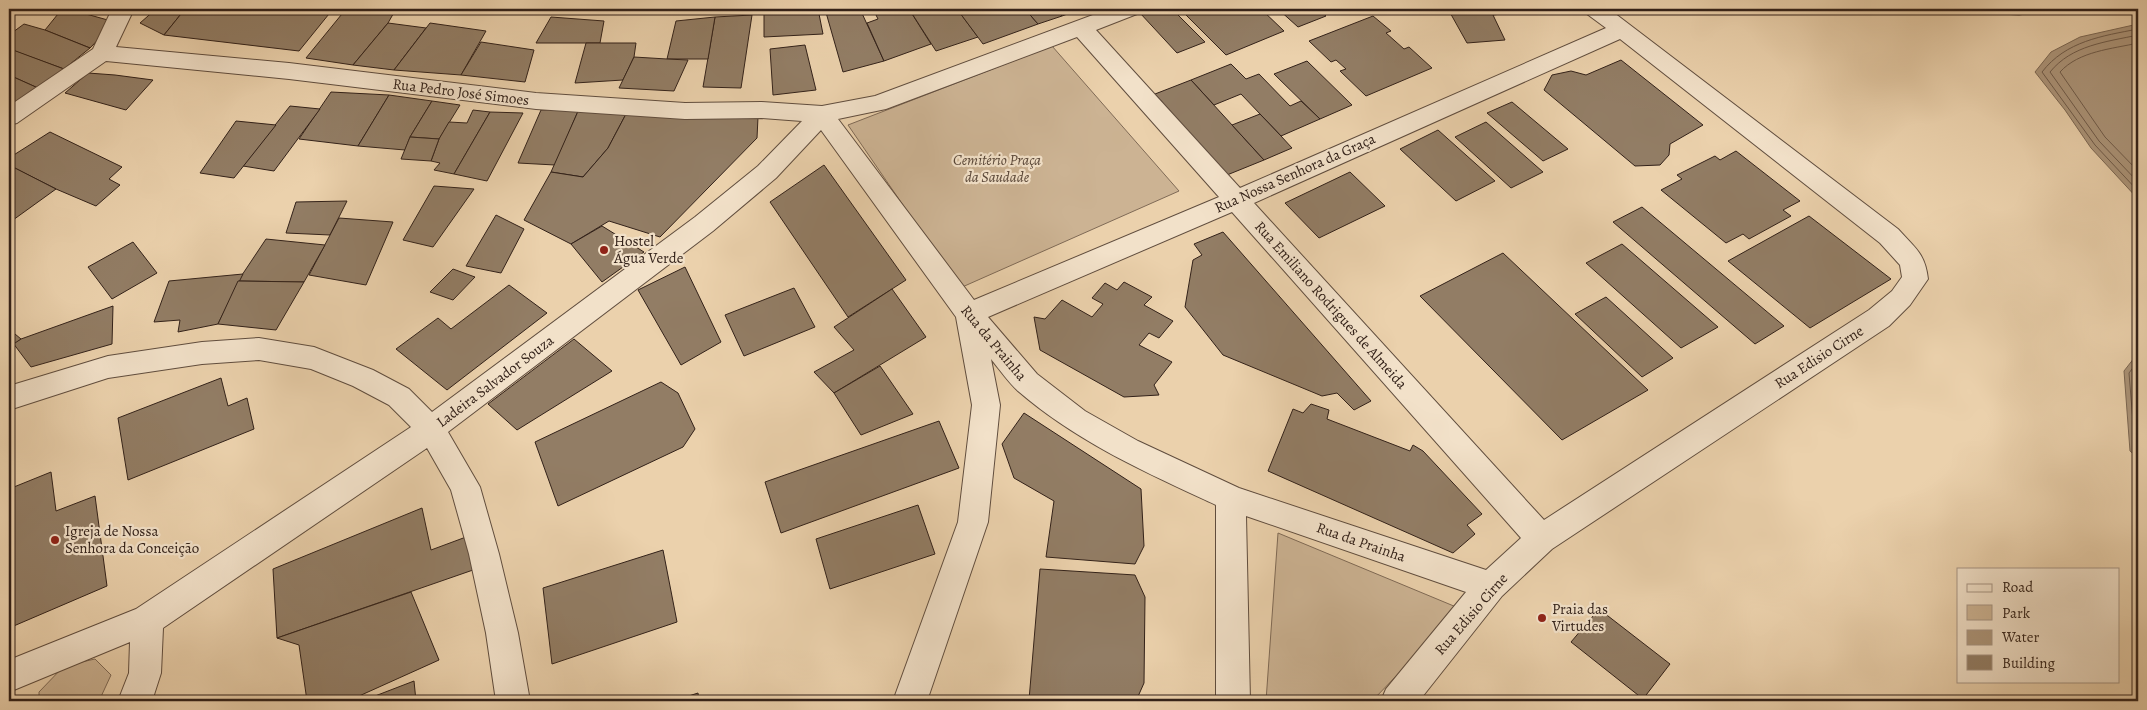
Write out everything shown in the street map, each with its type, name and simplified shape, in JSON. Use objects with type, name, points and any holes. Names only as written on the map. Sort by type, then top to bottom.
[{"type":"street","points":[[9,117],[102,53],[123,9]]},
{"type":"street","name":"Rua Pedro José Simoes","points":[[102,53],[289,71],[536,101],[685,111],[762,110],[822,114],[878,103],[1129,9]]},
{"type":"street","name":"Rua Edisio Cirne","points":[[1398,701],[1491,586],[1541,539],[1879,318],[1901,298],[1915,279],[1913,262],[1889,236],[1595,9]]},
{"type":"street","name":"Rua Emiliano Rodrigues de Almeida","points":[[1080,27],[1541,539]]},
{"type":"street","name":"Rua Nossa Senhora da Graça","points":[[969,314],[1236,200],[1621,30]]},
{"type":"street","name":"Rua da Prainha","points":[[822,114],[969,314],[1027,382],[1075,419],[1128,450],[1231,498],[1491,586]]},
{"type":"street","name":"Ladeira Salvador Souza","points":[[9,676],[147,620],[431,429],[704,224],[767,172],[822,114]]},
{"type":"street","points":[[910,701],[972,522],[986,405],[969,314]]},
{"type":"street","points":[[9,398],[108,367],[202,353],[258,349],[314,358],[364,378],[399,397],[431,429],[465,487],[484,554],[502,633],[513,701]]},
{"type":"street","points":[[1231,498],[1233,701]]},
{"type":"street","points":[[134,701],[145,673],[147,620]]},
{"type":"green space","name":"Cemitério Praça da Saudade","points":[[1052,46],[1179,191],[960,288],[848,125]]},
{"type":"green space","points":[[1278,533],[1461,609],[1372,701],[1266,701]]},
{"type":"green space","points":[[95,659],[111,675],[99,701],[39,701],[39,692],[64,666]]},
{"type":"water","points":[[1937,9],[2061,9],[2019,15]]},
{"type":"water","points":[[2138,24],[2138,199],[2091,148],[2065,110],[2035,72],[2051,52],[2080,37]]},
{"type":"water","points":[[2138,353],[2138,458],[2130,451],[2124,371]]},
{"type":"building","points":[[62,9],[115,22],[90,48],[45,30]]},
{"type":"building","points":[[156,9],[185,9],[164,35],[140,23]]},
{"type":"building","points":[[185,9],[333,9],[299,51],[164,35]]},
{"type":"building","points":[[346,9],[396,9],[388,23],[353,65],[306,58]]},
{"type":"building","points":[[764,9],[818,9],[823,34],[764,37]]},
{"type":"building","points":[[825,9],[860,9],[884,61],[843,72]]},
{"type":"building","points":[[873,9],[909,9],[931,44],[884,61],[867,23],[878,19]]},
{"type":"building","points":[[919,9],[957,9],[978,37],[936,51],[911,12]]},
{"type":"building","points":[[957,9],[1025,9],[1038,24],[983,44]]},
{"type":"building","points":[[1025,9],[1056,9],[1062,16],[1038,24]]},
{"type":"building","points":[[1056,9],[1081,9],[1062,16]]},
{"type":"building","points":[[1152,9],[1172,9],[1205,42],[1177,53],[1140,13]]},
{"type":"building","points":[[1180,9],[1261,9],[1284,31],[1226,55]]},
{"type":"building","points":[[1278,9],[1318,9],[1326,16],[1298,27]]},
{"type":"building","points":[[1448,9],[1498,9],[1501,14],[1493,15],[1505,40],[1467,43]]},
{"type":"building","points":[[752,15],[741,88],[703,87],[715,17]]},
{"type":"building","points":[[1373,16],[1391,31],[1386,33],[1404,49],[1409,47],[1432,68],[1366,96],[1340,71],[1346,69],[1336,60],[1331,62],[1309,41]]},
{"type":"building","points":[[551,17],[604,21],[600,43],[536,43]]},
{"type":"building","points":[[715,17],[708,59],[667,59],[676,21]]},
{"type":"building","points":[[388,23],[426,28],[394,70],[353,65]]},
{"type":"building","points":[[430,23],[486,31],[461,75],[394,70]]},
{"type":"building","points":[[24,24],[45,30],[90,48],[64,69],[9,49],[9,35]]},
{"type":"building","points":[[481,42],[534,50],[525,82],[461,75]]},
{"type":"building","points":[[586,43],[636,43],[634,57],[623,80],[575,83]]},
{"type":"building","points":[[805,45],[816,90],[773,95],[770,49]]},
{"type":"building","points":[[13,50],[64,69],[38,88],[9,75],[9,54]]},
{"type":"building","points":[[634,57],[688,60],[674,91],[619,88]]},
{"type":"building","points":[[1621,60],[1703,125],[1670,144],[1669,155],[1660,165],[1635,166],[1544,90],[1552,75],[1571,71],[1586,75]]},
{"type":"building","points":[[1307,61],[1352,105],[1320,119],[1274,74]]},
{"type":"building","points":[[1231,64],[1246,79],[1259,74],[1290,106],[1301,101],[1320,119],[1281,136],[1241,94],[1214,105],[1191,80]]},
{"type":"building","points":[[88,73],[153,80],[126,110],[65,93]]},
{"type":"building","points":[[9,75],[38,88],[9,108]]},
{"type":"building","points":[[1191,80],[1264,160],[1227,175],[1155,94]]},
{"type":"building","points":[[331,92],[389,95],[358,146],[299,139]]},
{"type":"building","points":[[389,95],[432,101],[410,137],[405,150],[358,146]]},
{"type":"building","points":[[432,101],[460,105],[439,139],[410,137]]},
{"type":"building","points":[[1512,102],[1568,149],[1543,161],[1487,113]]},
{"type":"building","points":[[290,106],[320,109],[274,171],[243,166]]},
{"type":"building","points":[[579,109],[555,165],[518,163],[541,110]]},
{"type":"building","points":[[579,109],[626,114],[608,148],[583,177],[551,172]]},
{"type":"building","points":[[473,110],[490,112],[454,174],[434,170],[440,163],[431,161],[439,139],[449,122],[467,123]]},
{"type":"building","points":[[490,112],[523,113],[487,181],[454,174]]},
{"type":"building","points":[[626,114],[758,117],[757,138],[660,237],[609,221],[571,244],[524,220],[551,172],[583,177],[608,148]]},
{"type":"building","points":[[1260,114],[1292,148],[1264,160],[1232,125]]},
{"type":"building","points":[[236,121],[276,125],[234,178],[200,173]]},
{"type":"building","points":[[1486,122],[1543,172],[1511,188],[1455,137]]},
{"type":"building","points":[[1438,130],[1495,181],[1456,201],[1400,149]]},
{"type":"building","points":[[50,132],[122,167],[109,179],[120,185],[96,206],[56,189],[9,165],[9,158]]},
{"type":"building","points":[[410,137],[439,139],[431,161],[401,159]]},
{"type":"building","points":[[1736,151],[1800,201],[1783,210],[1791,216],[1749,239],[1743,234],[1726,243],[1661,190],[1682,179],[1677,175],[1715,156],[1720,160]]},
{"type":"building","points":[[9,165],[56,189],[13,220],[9,218]]},
{"type":"building","points":[[824,165],[906,280],[848,317],[770,202]]},
{"type":"building","points":[[1350,172],[1385,206],[1319,238],[1285,203]]},
{"type":"building","points":[[434,186],[474,189],[433,247],[403,240]]},
{"type":"building","points":[[347,201],[330,235],[286,233],[296,202]]},
{"type":"building","points":[[1642,207],[1784,326],[1755,344],[1613,222]]},
{"type":"building","points":[[496,215],[524,229],[501,273],[466,266]]},
{"type":"building","points":[[1809,216],[1891,279],[1810,328],[1728,261]]},
{"type":"building","points":[[339,218],[393,222],[366,285],[309,275]]},
{"type":"building","points":[[602,226],[644,252],[602,282],[571,244]]},
{"type":"building","points":[[1223,232],[1371,401],[1354,410],[1337,393],[1322,396],[1223,355],[1185,307],[1193,260],[1202,255],[1194,244]]},
{"type":"building","points":[[266,239],[325,245],[304,282],[238,281]]},
{"type":"building","points":[[133,242],[157,273],[112,299],[88,267]]},
{"type":"building","points":[[1622,244],[1718,327],[1681,348],[1586,263]]},
{"type":"building","points":[[1503,253],[1648,390],[1562,440],[1420,296]]},
{"type":"building","points":[[685,267],[721,342],[681,365],[638,290]]},
{"type":"building","points":[[453,269],[475,277],[453,300],[430,292]]},
{"type":"building","points":[[243,274],[218,324],[178,332],[180,320],[154,322],[169,281]]},
{"type":"building","points":[[238,281],[304,282],[276,330],[218,324]]},
{"type":"building","points":[[1124,282],[1152,297],[1144,305],[1173,321],[1159,338],[1149,333],[1139,345],[1172,362],[1154,385],[1159,395],[1124,397],[1040,350],[1034,317],[1045,319],[1062,300],[1092,317],[1103,304],[1092,298],[1105,283],[1117,290]]},
{"type":"building","points":[[509,285],[547,313],[447,390],[396,349],[438,318],[451,329]]},
{"type":"building","points":[[794,288],[815,327],[744,356],[725,315]]},
{"type":"building","points":[[892,289],[926,337],[834,393],[814,372],[854,350],[834,327]]},
{"type":"building","points":[[1606,297],[1673,358],[1642,377],[1575,314]]},
{"type":"building","points":[[113,306],[112,344],[31,367],[13,343],[21,339]]},
{"type":"building","points":[[9,329],[21,339],[9,347]]},
{"type":"building","points":[[574,339],[612,371],[517,430],[488,404]]},
{"type":"building","points":[[880,366],[913,414],[861,435],[834,393]]},
{"type":"building","points":[[221,378],[228,406],[247,398],[254,429],[128,480],[118,418]]},
{"type":"building","points":[[661,382],[678,393],[695,429],[683,447],[558,506],[535,442]]},
{"type":"building","points":[[1311,404],[1329,410],[1327,419],[1410,451],[1413,445],[1423,451],[1482,514],[1467,525],[1475,534],[1453,553],[1268,471],[1293,409],[1303,413]]},
{"type":"building","points":[[1024,413],[1141,489],[1144,546],[1135,564],[1046,557],[1054,501],[1014,478],[1002,444]]},
{"type":"building","points":[[939,421],[959,468],[781,533],[765,482]]},
{"type":"building","name":"Igreja de Nossa Senhora da Conceição","points":[[51,472],[56,511],[95,496],[107,586],[9,628],[9,489]]},
{"type":"building","points":[[918,505],[935,554],[830,589],[816,539]]},
{"type":"building","points":[[422,508],[431,550],[466,537],[473,570],[277,638],[273,569]]},
{"type":"building","points":[[663,550],[677,622],[552,664],[543,588]]},
{"type":"building","points":[[1040,569],[1135,575],[1145,597],[1144,683],[1136,701],[1029,700]]},
{"type":"building","points":[[411,592],[439,660],[348,701],[307,701],[299,645],[277,638]]},
{"type":"building","name":"Praia das Virtudes","points":[[1599,609],[1670,664],[1643,699],[1571,642]]},
{"type":"building","points":[[414,681],[416,701],[362,701]]},
{"type":"building","points":[[698,693],[699,701],[673,701]]},
{"type":"place","name":"Hostel Água Verde","points":[[604,250]]},
{"type":"place","name":"Igreja de Nossa Senhora da Conceição","points":[[55,540]]},
{"type":"place","name":"Praia das Virtudes","points":[[1542,618]]}]
